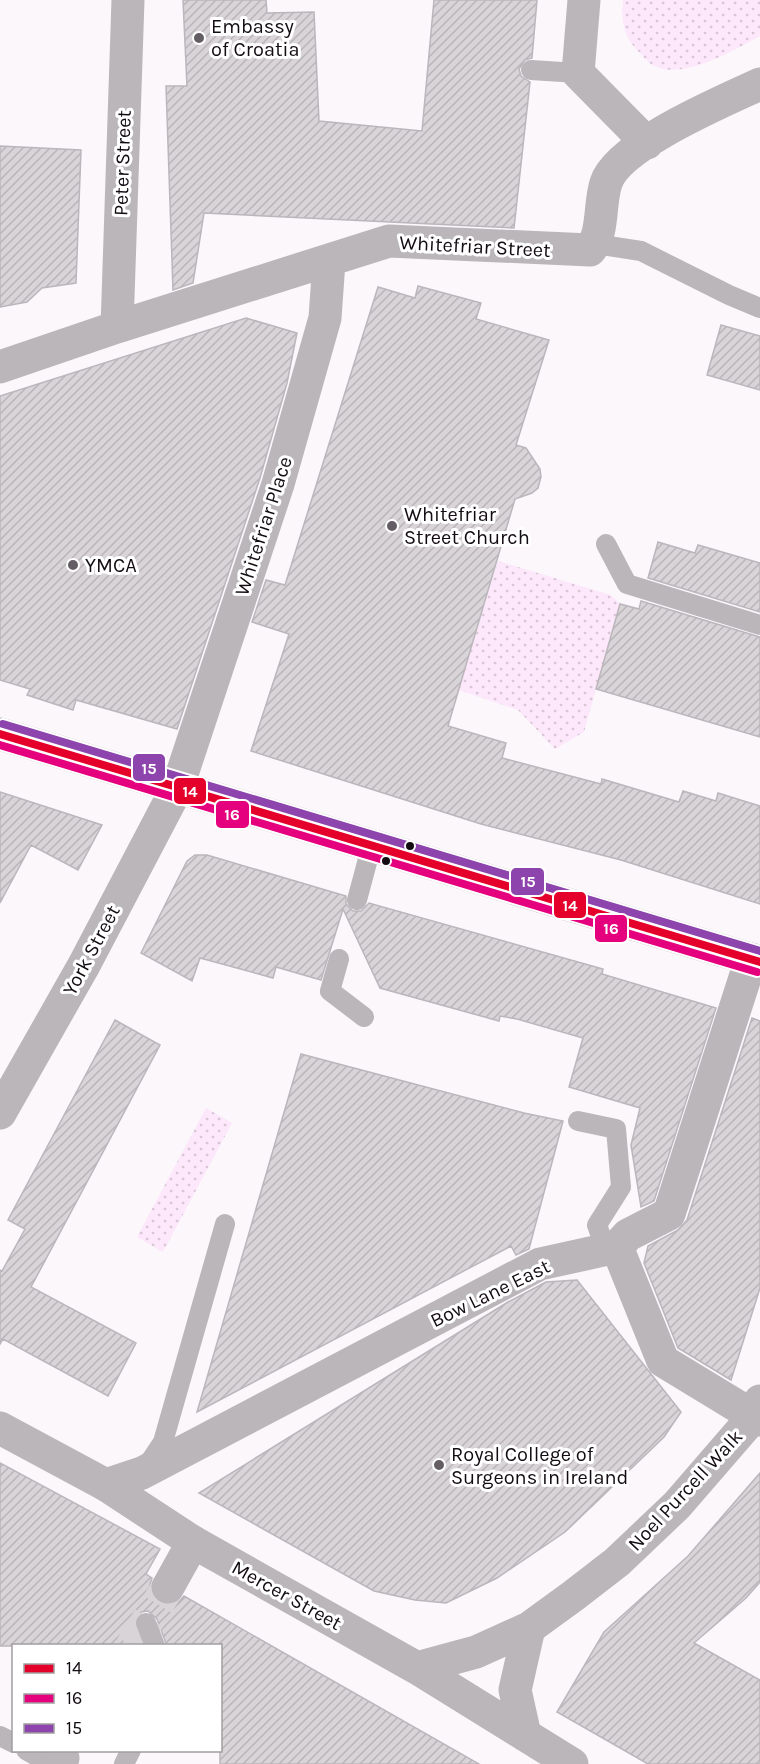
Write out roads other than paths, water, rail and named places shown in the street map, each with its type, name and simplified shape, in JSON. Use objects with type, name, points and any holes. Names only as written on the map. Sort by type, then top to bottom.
[{"type":"main road","points":[[0,734],[756,961]]},
{"type":"street","name":"Peter Street","points":[[117,327],[128,0]]},
{"type":"street","points":[[584,0],[578,73],[647,143]]},
{"type":"street","points":[[595,244],[606,182],[617,164],[696,113],[760,84]]},
{"type":"street","name":"Whitefriar Street","points":[[0,367],[117,327],[389,241],[583,251],[590,250],[595,244]]},
{"type":"street","name":"Whitefriar Place","points":[[178,786],[278,484],[326,318],[329,261]]},
{"type":"street","name":"York Street","points":[[0,1113],[84,965],[178,786]]},
{"type":"street","name":"Bow Lane East","points":[[105,1485],[142,1473],[540,1264],[611,1247],[628,1235],[669,1214],[756,961]]},
{"type":"street","points":[[611,1247],[663,1361],[758,1412]]},
{"type":"street","name":"Noel Purcell Walk","points":[[417,1668],[476,1652],[529,1628],[617,1562],[677,1505],[758,1412]]},
{"type":"street","name":"Mercer Street","points":[[0,1428],[105,1485],[194,1542],[417,1668],[572,1764]]},
{"type":"street","points":[[168,1587],[194,1542]]},
{"type":"street","points":[[525,1736],[515,1690],[529,1628]]},
{"type":"lane","points":[[531,70],[578,73]]},
{"type":"lane","points":[[595,244],[641,251],[729,296],[760,308]]},
{"type":"lane","points":[[606,544],[627,584],[760,625]]},
{"type":"lane","points":[[357,900],[372,844]]},
{"type":"lane","points":[[339,959],[330,992],[364,1017]]},
{"type":"lane","points":[[578,1121],[616,1129],[621,1187],[597,1225],[611,1247]]},
{"type":"lane","points":[[142,1473],[164,1442],[225,1224]]},
{"type":"lane","points":[[146,1623],[154,1644]]},
{"type":"lane","points":[[32,1752],[58,1762]]},
{"type":"tunnel","points":[[133,1644],[168,1587]]},
{"type":"place","name":"Embassy of Croatia","points":[[199,38]]},
{"type":"place","name":"Whitefriar Street Church","points":[[392,526]]},
{"type":"place","name":"YMCA","points":[[73,565]]},
{"type":"place","name":"Royal College of Surgeons in Ireland","points":[[439,1465]]}]
